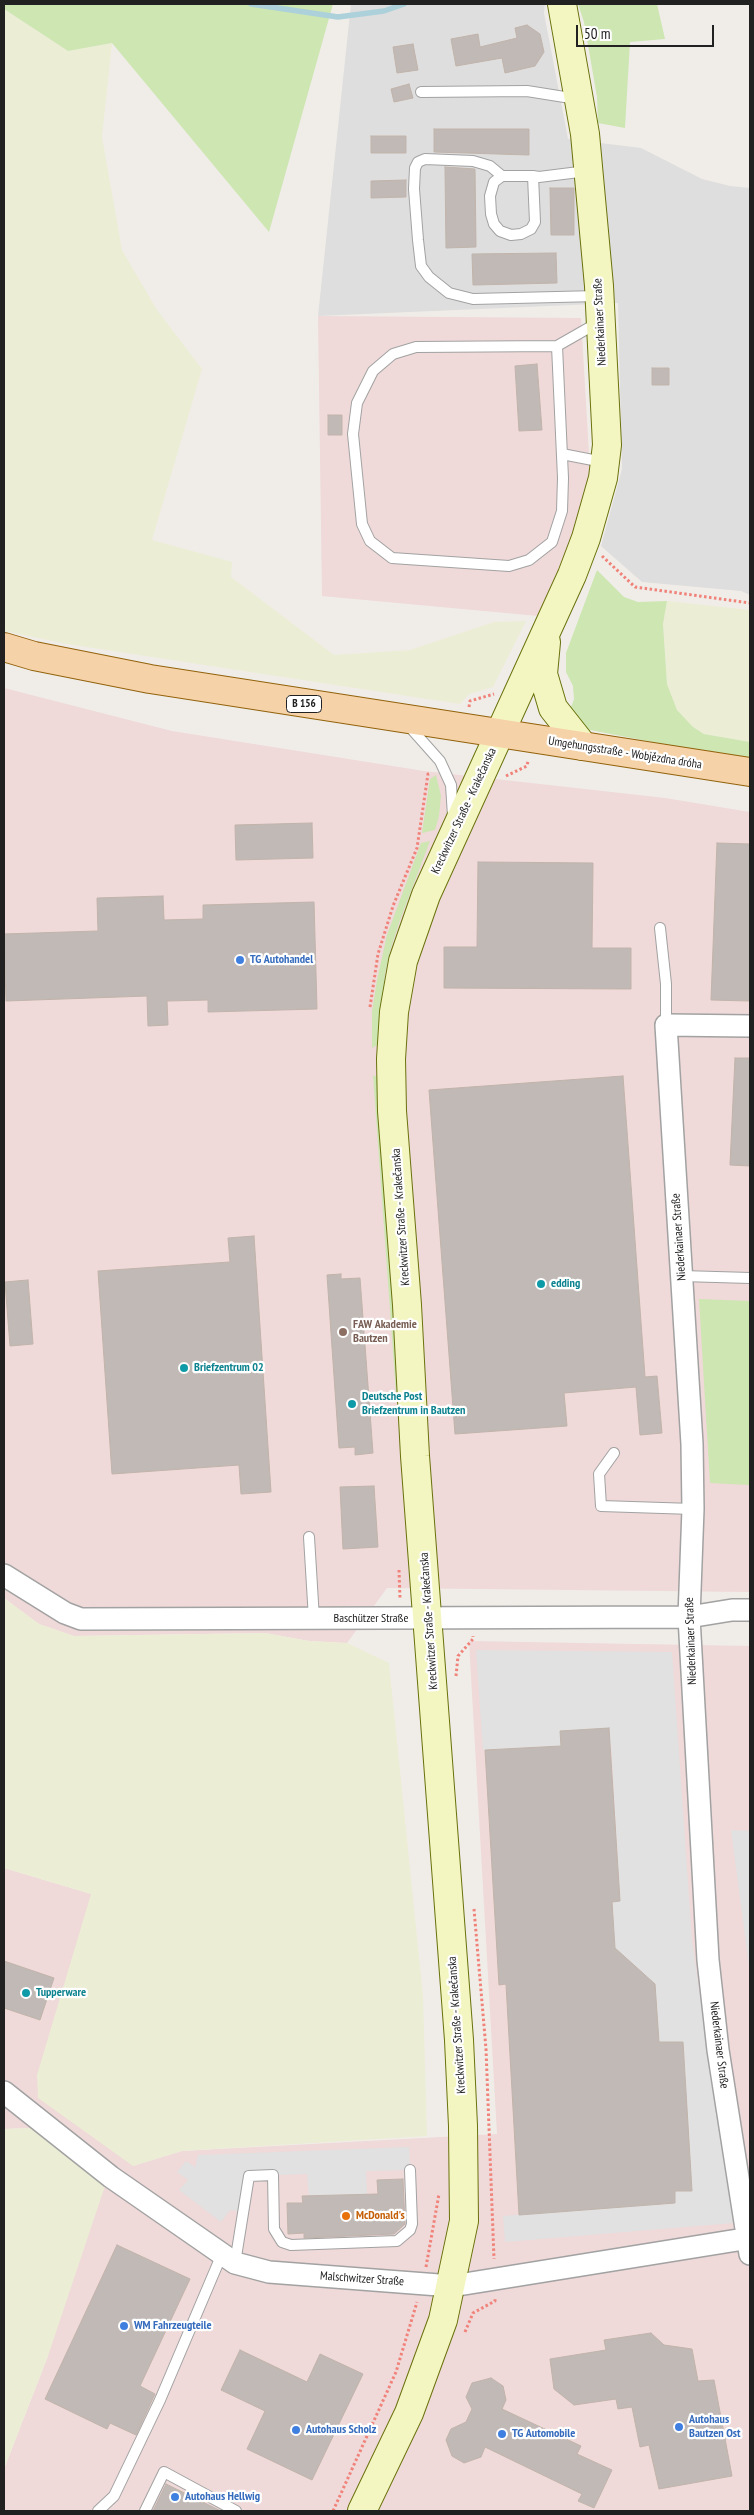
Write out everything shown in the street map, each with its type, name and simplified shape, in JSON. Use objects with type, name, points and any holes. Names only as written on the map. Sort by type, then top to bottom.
[{"type":"main road","name":"B 156","points":[[4,647],[34,656],[150,679],[500,733]]},
{"type":"main road","name":"Umgehungsstraße - Wobjězdna dróha","points":[[500,733],[750,772]]},
{"type":"street","name":"Niederkainaer Straße","points":[[500,733],[586,538],[603,478],[607,445],[600,309],[588,170],[580,100],[562,4]]},
{"type":"street","name":"Niederkainaer Straße","points":[[546,631],[543,674],[553,708],[583,746]]},
{"type":"street","name":"Kreckwitzer Straße - Krakečanska","points":[[362,2511],[409,2413],[444,2320],[464,2221],[463,2126],[429,1618],[415,1456],[407,1305],[392,1112],[391,1059],[394,1012],[403,961],[426,895],[500,733]]},
{"type":"street","name":"Niederkainaer Straße","points":[[666,1025],[692,1444],[693,1509],[689,1617],[708,1960],[718,2050],[749,2244]]},
{"type":"street","points":[[666,1025],[750,1026]]},
{"type":"street","name":"Baschützer Straße","points":[[4,1575],[65,1613],[81,1618],[402,1619],[689,1617],[732,1610],[750,1610]]},
{"type":"street","name":"Malschwitzer Straße","points":[[4,2092],[14,2108],[228,2259],[269,2272],[452,2286],[749,2244]]},
{"type":"lane","points":[[421,92],[527,91],[580,100]]},
{"type":"lane","points":[[502,176],[490,166],[473,161],[426,159],[418,162],[415,168],[414,189],[418,240],[421,266],[429,277],[449,293],[472,299],[600,309]]},
{"type":"lane","points":[[533,176],[536,208],[535,222],[530,229],[521,234],[510,235],[500,231],[494,224],[491,214],[490,196],[494,182],[502,176],[533,176],[588,170]]},
{"type":"lane","points":[[557,346],[562,454],[562,511],[552,542],[529,560],[509,566],[392,558],[370,542],[362,524],[353,434],[357,403],[373,371],[393,354],[416,347],[557,346],[600,309]]},
{"type":"lane","points":[[562,454],[605,462]]},
{"type":"lane","points":[[402,719],[431,750],[451,785],[453,812],[451,837]]},
{"type":"lane","points":[[660,928],[666,984],[666,1025]]},
{"type":"lane","points":[[682,1276],[750,1278]]},
{"type":"lane","points":[[614,1453],[599,1474],[601,1506],[693,1509]]},
{"type":"lane","points":[[309,1537],[314,1619]]},
{"type":"lane","points":[[98,2511],[114,2496],[228,2259],[249,2176],[273,2175],[274,2229],[282,2242],[291,2245],[397,2241],[410,2230],[412,2224],[410,2170]]},
{"type":"lane","points":[[145,2511],[164,2472],[236,2511]]},
{"type":"path","points":[[586,538],[635,587],[750,603]]},
{"type":"path","points":[[464,728],[470,701],[499,690]]},
{"type":"path","points":[[504,776],[527,766],[532,738]]},
{"type":"path","points":[[370,1010],[378,954],[393,906],[417,848],[428,774],[444,770]]},
{"type":"path","points":[[399,1563],[402,1619]]},
{"type":"path","points":[[455,1682],[458,1656],[473,1639],[471,1618]]},
{"type":"path","points":[[464,2335],[473,2313],[495,2301],[486,2049],[473,1899]]},
{"type":"path","points":[[333,2511],[396,2372],[423,2284],[440,2192]]},
{"type":"shaded area","points":[[351,4],[545,4],[544,13],[568,139],[641,148],[702,179],[730,186],[750,188],[750,595],[741,591],[642,582],[601,546],[622,469],[618,303],[318,316]]},
{"type":"shaded area","points":[[318,316],[581,318],[590,471],[580,518],[538,616],[322,596]]},
{"type":"shaded area","points":[[4,688],[172,731],[424,771],[665,798],[750,812],[750,1592],[387,1588],[347,1643],[309,1641],[265,1633],[74,1636],[39,1624],[4,1598]]},
{"type":"shaded area","points":[[469,1641],[750,1646],[750,2511],[4,2511],[4,2469],[48,2356],[30,2128],[4,2129],[4,1868],[91,1894],[133,2166],[182,2151],[497,2134]]},
{"type":"shaded area","points":[[476,1650],[672,1652],[692,1941],[733,2223],[505,2242],[503,2216],[675,2203],[675,2191],[692,2190],[683,2042],[659,2042],[655,1984],[615,1948],[612,1902],[620,1901],[611,1744],[560,1731],[561,1746],[483,1750]]},
{"type":"shaded area","points":[[731,1830],[750,1831],[750,1974]]},
{"type":"shaded area","points":[[409,2147],[410,2170],[366,2171],[367,2194],[309,2196],[307,2174],[249,2176],[243,2212],[230,2210],[221,2222],[179,2190],[188,2180],[177,2172],[186,2161],[195,2167],[198,2155]]},
{"type":"green space","points":[[4,4],[333,4],[269,232],[112,43],[68,51],[4,9]]},
{"type":"green space","points":[[578,4],[657,4],[665,39],[630,42],[625,128],[598,123],[597,97],[584,22]]},
{"type":"green space","points":[[4,9],[68,51],[112,43],[102,137],[122,250],[157,310],[202,369],[152,540],[232,562],[231,577],[334,655],[410,650],[494,622],[526,621],[493,687],[469,694],[460,704],[67,644],[4,631]]},
{"type":"green space","points":[[597,570],[624,597],[638,602],[667,601],[663,624],[667,684],[677,710],[693,727],[704,734],[750,742],[750,761],[585,729],[565,710],[572,705],[574,699],[573,686],[566,672],[566,653]]},
{"type":"green space","points":[[667,601],[750,610],[750,742],[704,734],[693,727],[677,710],[667,684],[663,624]]},
{"type":"green space","points":[[436,775],[441,796],[439,816],[435,830],[422,833],[430,779]]},
{"type":"green space","points":[[430,841],[390,951],[385,974],[379,1044],[372,1048],[372,1012],[387,935],[421,843]]},
{"type":"green space","points":[[373,1075],[380,1079],[399,1396],[396,1394]]},
{"type":"green space","points":[[699,1299],[750,1301],[750,1485],[710,1483]]},
{"type":"green space","points":[[4,1598],[39,1624],[74,1636],[265,1633],[309,1641],[347,1643],[389,1663],[423,1996],[427,2136],[182,2151],[133,2166],[38,2098],[37,2075],[91,1894],[4,1868]]},
{"type":"green space","points":[[30,2128],[105,2186],[48,2356],[4,2469],[4,2129]]},
{"type":"building","points":[[527,25],[540,34],[544,52],[535,66],[505,73],[502,58],[456,66],[451,39],[478,34],[480,47],[517,38],[515,28]]},
{"type":"building","points":[[413,44],[418,70],[397,73],[393,47]]},
{"type":"building","points":[[409,84],[413,98],[394,102],[391,89]]},
{"type":"building","points":[[434,129],[529,129],[529,155],[434,152]]},
{"type":"building","points":[[371,136],[406,136],[406,153],[371,153]]},
{"type":"building","points":[[445,167],[475,169],[476,247],[446,248]]},
{"type":"building","points":[[406,180],[406,197],[371,198],[371,181]]},
{"type":"building","points":[[550,188],[574,188],[574,235],[551,235]]},
{"type":"building","points":[[556,253],[557,283],[473,285],[472,254]]},
{"type":"building","points":[[537,364],[542,430],[519,431],[515,366]]},
{"type":"building","points":[[652,368],[669,368],[669,385],[652,385]]},
{"type":"building","points":[[328,415],[342,415],[342,435],[328,435]]},
{"type":"building","points":[[312,823],[313,858],[236,860],[235,825]]},
{"type":"building","points":[[717,843],[750,844],[750,1001],[711,1000]]},
{"type":"building","points":[[478,862],[593,863],[592,948],[631,948],[631,989],[444,988],[444,947],[477,947]]},
{"type":"building","points":[[163,896],[164,920],[203,919],[203,905],[314,902],[317,1009],[208,1012],[208,1000],[167,1001],[168,1025],[148,1026],[147,996],[6,1001],[4,934],[98,931],[97,898]]},
{"type":"building","points":[[735,1058],[750,1058],[750,1166],[730,1165]]},
{"type":"building","name":"edding","points":[[623,1076],[645,1377],[657,1376],[662,1433],[640,1435],[636,1387],[564,1393],[567,1426],[455,1434],[429,1090]]},
{"type":"building","name":"Briefzentrum 02","points":[[254,1236],[271,1492],[241,1494],[239,1465],[112,1474],[98,1271],[230,1262],[228,1238]]},
{"type":"building","name":"Deutsche Post Briefzentrum in Bautzen","points":[[341,1274],[341,1279],[360,1278],[373,1453],[355,1455],[355,1447],[339,1448],[327,1275]]},
{"type":"building","points":[[28,1280],[33,1344],[10,1346],[5,1282]]},
{"type":"building","points":[[374,1486],[378,1547],[343,1549],[340,1487]]},
{"type":"building","points":[[609,1728],[620,1901],[612,1902],[615,1948],[655,1984],[659,2042],[683,2042],[692,2191],[675,2191],[675,2203],[519,2215],[506,1984],[499,1985],[485,1750],[561,1746],[560,1731]]},
{"type":"building","name":"Tupperware","points":[[4,1961],[54,1978],[40,2020],[4,2008]]},
{"type":"building","name":"McDonald's","points":[[403,2179],[405,2224],[394,2234],[304,2238],[304,2233],[288,2234],[287,2203],[303,2203],[302,2196],[378,2194],[377,2180]]},
{"type":"building","points":[[117,2245],[190,2279],[140,2386],[155,2394],[136,2435],[110,2423],[107,2429],[45,2399]]},
{"type":"building","name":"Autohaus Bautzen Ost","points":[[651,2333],[664,2345],[692,2349],[698,2381],[714,2380],[732,2476],[659,2489],[649,2445],[640,2447],[632,2407],[618,2409],[616,2399],[574,2405],[554,2389],[550,2359],[606,2350],[604,2340]]},
{"type":"building","name":"Autohaus Scholz","points":[[240,2350],[307,2382],[320,2354],[363,2374],[312,2480],[247,2449],[265,2411],[221,2390]]},
{"type":"building","name":"TG Automobile","points":[[491,2378],[503,2386],[506,2400],[502,2409],[581,2446],[577,2454],[612,2470],[594,2508],[578,2501],[582,2494],[485,2447],[481,2457],[464,2463],[452,2456],[446,2440],[451,2429],[466,2422],[472,2409],[466,2397],[472,2383]]},
{"type":"building","name":"Autohaus Hellwig","points":[[166,2484],[221,2511],[153,2511]]},
{"type":"waterway","points":[[251,4],[338,17],[384,11],[404,4]]},
{"type":"place","name":"TG Autohandel","points":[[240,960]]},
{"type":"place","name":"edding","points":[[541,1284]]},
{"type":"place","name":"FAW Akademie Bautzen","points":[[343,1332]]},
{"type":"place","name":"Briefzentrum 02","points":[[184,1368]]},
{"type":"place","name":"Deutsche Post Briefzentrum in Bautzen","points":[[352,1404]]},
{"type":"place","name":"Tupperware","points":[[26,1993]]},
{"type":"place","name":"McDonald's","points":[[346,2216]]},
{"type":"place","name":"WM Fahrzeugteile","points":[[124,2326]]},
{"type":"place","name":"Autohaus Bautzen Ost","points":[[679,2427]]},
{"type":"place","name":"Autohaus Scholz","points":[[296,2430]]},
{"type":"place","name":"TG Automobile","points":[[502,2434]]},
{"type":"place","name":"Autohaus Hellwig","points":[[175,2497]]}]
